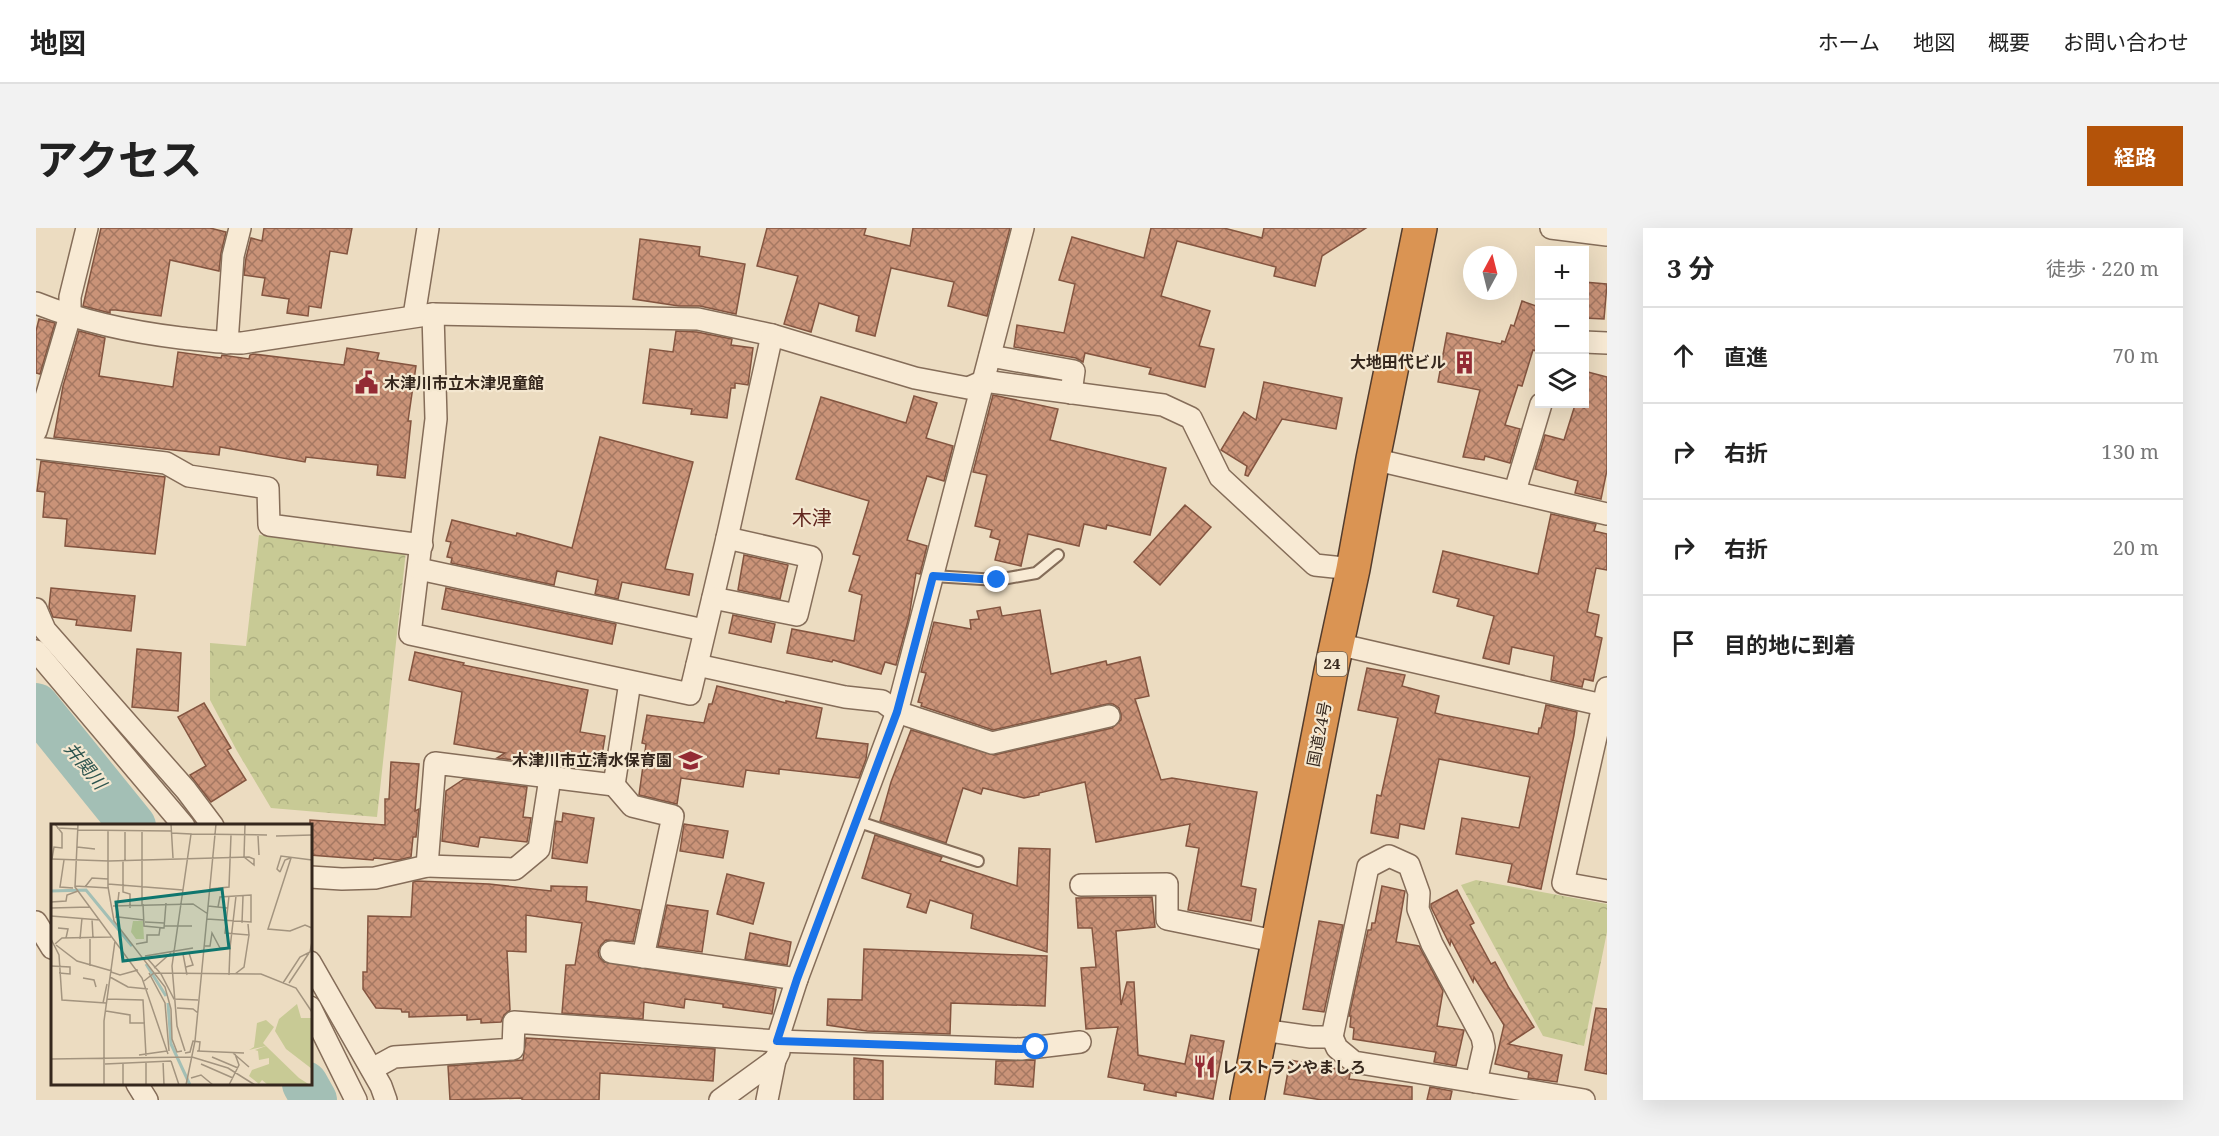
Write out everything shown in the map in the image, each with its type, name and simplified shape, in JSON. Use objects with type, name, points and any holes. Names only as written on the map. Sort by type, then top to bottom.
[{"type":"highway","name":"国道24号","points":[[1247,1100],[1420,228]]},
{"type":"street","points":[[36,431],[70,316],[70,297],[87,228]]},
{"type":"street","points":[[227,343],[233,256],[240,228]]},
{"type":"street","points":[[428,228],[424,315],[436,419],[410,634],[690,694],[772,335]]},
{"type":"street","points":[[767,1100],[776,1050],[797,979],[897,712],[1023,228]]},
{"type":"street","points":[[1551,228],[1607,235]]},
{"type":"street","points":[[36,303],[70,316],[140,333],[227,343],[424,315],[698,320],[772,335],[915,378],[968,388],[984,381],[1163,405],[1191,418],[1220,477],[1315,565],[1353,569]]},
{"type":"street","points":[[1589,342],[1607,343]]},
{"type":"street","points":[[990,356],[1074,371],[1071,393]]},
{"type":"street","points":[[1515,491],[1540,408]]},
{"type":"street","points":[[36,448],[166,463],[189,476],[268,488],[269,525],[422,545]]},
{"type":"street","points":[[1373,459],[1607,514]]},
{"type":"street","points":[[713,598],[796,615],[811,556],[727,538]]},
{"type":"street","points":[[418,569],[704,630]]},
{"type":"street","points":[[36,609],[45,630],[186,790],[212,824]]},
{"type":"street","points":[[1336,644],[1606,700],[1563,883],[1607,891]]},
{"type":"street","points":[[36,651],[183,824]]},
{"type":"street","points":[[697,665],[845,697],[882,701],[897,712],[992,742],[1109,716]]},
{"type":"street","points":[[614,785],[630,682]]},
{"type":"street","points":[[427,866],[435,764],[614,785],[632,806],[673,816],[643,957]]},
{"type":"street","points":[[312,877],[375,878],[427,866],[515,869],[539,849],[550,778]]},
{"type":"street","points":[[1476,1082],[1484,1047],[1482,1037],[1432,944],[1418,909],[1419,893],[1409,865],[1389,856],[1368,867],[1332,1037],[1337,1048],[1354,1062],[1584,1100]]},
{"type":"street","points":[[1082,885],[1167,884],[1167,919],[1279,942]]},
{"type":"street","points":[[36,922],[51,946]]},
{"type":"street","points":[[611,952],[797,979]]},
{"type":"street","points":[[312,965],[372,1069],[386,1100]]},
{"type":"street","points":[[312,1011],[356,1100]]},
{"type":"street","points":[[372,1069],[394,1057],[513,1049],[514,1023],[776,1050],[1021,1049],[1080,1042]]},
{"type":"street","points":[[1262,1030],[1311,1037],[1332,1037]]},
{"type":"street","points":[[720,1100],[776,1050]]},
{"type":"street","points":[[138,1085],[147,1100]]},
{"type":"lane","points":[[933,576],[997,580],[1036,573],[1058,555]]},
{"type":"lane","points":[[856,821],[978,861]]},
{"type":"green space","points":[[259,535],[406,551],[377,817],[271,808],[210,700],[210,643],[246,646]]},
{"type":"green space","points":[[1476,880],[1607,904],[1607,932],[1584,1046],[1543,1036],[1461,885]]},
{"type":"building","points":[[101,228],[210,228],[226,232],[219,271],[170,260],[161,316],[116,310],[110,310],[110,313],[83,306]]},
{"type":"building","points":[[264,228],[352,228],[347,254],[330,251],[321,308],[309,306],[308,316],[287,313],[289,299],[262,295],[265,278],[244,275],[251,238],[262,241]]},
{"type":"building","points":[[767,228],[866,228],[864,235],[910,246],[913,228],[1010,228],[987,316],[948,306],[954,282],[891,268],[875,336],[856,331],[859,316],[819,303],[811,332],[784,324],[798,276],[757,266]]},
{"type":"building","points":[[1151,228],[1224,228],[1262,238],[1264,228],[1366,228],[1322,256],[1315,286],[1274,276],[1276,267],[1177,241],[1161,296],[1210,311],[1199,346],[1214,349],[1205,387],[1149,374],[1151,368],[1085,353],[1083,362],[1076,358],[1014,347],[1017,325],[1064,333],[1075,284],[1059,280],[1072,237],[1144,258]]},
{"type":"building","points":[[640,239],[700,247],[699,256],[745,264],[736,314],[700,306],[679,306],[633,299]]},
{"type":"building","points":[[1589,282],[1607,284],[1604,319],[1589,318]]},
{"type":"building","points":[[1522,301],[1535,306],[1535,351],[1533,350],[1522,386],[1518,385],[1505,425],[1520,429],[1510,463],[1485,456],[1484,460],[1463,457],[1480,390],[1438,382],[1447,333],[1501,344],[1502,341],[1505,342],[1511,325],[1514,326]]},
{"type":"building","points":[[39,319],[55,323],[40,374],[36,373],[36,331]]},
{"type":"building","points":[[79,331],[105,338],[99,376],[173,387],[178,352],[249,359],[253,354],[344,365],[347,348],[379,353],[377,360],[416,366],[408,421],[411,421],[405,478],[377,475],[378,465],[306,457],[305,462],[220,447],[219,455],[54,437],[63,386]]},
{"type":"building","points":[[676,331],[697,332],[732,339],[731,345],[753,348],[748,385],[735,383],[735,388],[731,388],[727,418],[691,414],[692,409],[643,403],[650,349],[673,352]]},
{"type":"building","points":[[1589,372],[1607,377],[1607,470],[1601,499],[1575,493],[1578,481],[1535,469],[1545,435],[1564,440],[1574,408],[1589,408]]},
{"type":"building","points":[[1264,382],[1342,398],[1336,429],[1282,419],[1248,476],[1245,475],[1247,466],[1221,450],[1244,412],[1256,420]]},
{"type":"building","points":[[993,395],[1058,409],[1050,440],[1166,468],[1150,535],[1107,525],[1106,529],[1084,524],[1079,546],[1028,534],[1021,566],[995,560],[1000,540],[990,537],[992,530],[975,526],[987,475],[973,472]]},
{"type":"building","points":[[914,396],[937,403],[926,438],[953,446],[944,481],[927,476],[907,540],[927,546],[920,574],[916,573],[909,617],[896,665],[885,662],[881,674],[833,660],[832,662],[787,653],[792,629],[854,641],[862,595],[849,591],[860,556],[853,554],[869,501],[796,479],[821,397],[906,423]]},
{"type":"building","points":[[600,437],[693,462],[665,569],[693,574],[689,595],[622,582],[618,599],[595,594],[598,580],[557,571],[554,585],[451,563],[452,558],[447,557],[451,542],[446,541],[452,520],[516,536],[517,533],[572,548]]},
{"type":"building","points":[[41,461],[165,477],[155,554],[65,546],[67,519],[43,517],[45,492],[37,491]]},
{"type":"building","points":[[1185,505],[1211,527],[1160,585],[1134,562]]},
{"type":"building","points":[[1551,514],[1596,524],[1594,531],[1607,534],[1607,570],[1596,568],[1587,612],[1599,615],[1595,636],[1602,638],[1593,681],[1584,679],[1582,687],[1551,680],[1554,656],[1512,647],[1509,664],[1483,658],[1494,616],[1457,606],[1459,599],[1433,592],[1443,551],[1538,574]]},
{"type":"building","points":[[744,555],[788,565],[780,599],[738,590]]},
{"type":"building","points":[[51,588],[135,596],[131,631],[76,625],[77,620],[53,617],[49,607]]},
{"type":"building","points":[[446,588],[616,624],[612,644],[442,609]]},
{"type":"building","points":[[1000,607],[1002,616],[1040,610],[1051,674],[1106,661],[1107,665],[1140,657],[1149,696],[1135,699],[1161,780],[1172,778],[1257,792],[1241,886],[1256,889],[1251,921],[1188,910],[1199,848],[1186,846],[1190,824],[1096,842],[1085,782],[1024,798],[983,788],[981,794],[963,788],[946,843],[880,821],[891,782],[911,730],[994,755],[1112,728],[1121,720],[1119,708],[1113,704],[1107,704],[993,730],[921,706],[922,703],[918,702],[926,673],[921,672],[934,622],[971,629],[970,620],[979,619],[977,611]]},
{"type":"building","points":[[733,615],[775,624],[771,642],[729,633]]},
{"type":"building","points":[[137,649],[181,653],[178,711],[132,707]]},
{"type":"building","points":[[415,652],[464,663],[463,665],[588,690],[580,732],[605,736],[601,762],[533,752],[531,762],[497,758],[505,753],[454,744],[462,692],[409,680]]},
{"type":"building","points":[[1367,668],[1405,675],[1402,686],[1439,696],[1435,713],[1443,715],[1538,734],[1546,705],[1577,712],[1541,889],[1508,882],[1512,864],[1456,854],[1462,818],[1519,828],[1530,777],[1439,759],[1424,829],[1400,824],[1398,838],[1371,833],[1377,795],[1381,796],[1398,718],[1358,710]]},
{"type":"building","points":[[717,686],[786,703],[786,701],[822,708],[816,738],[868,744],[866,759],[859,778],[779,769],[779,774],[746,770],[743,787],[681,778],[677,804],[639,795],[646,744],[642,743],[647,715],[704,723]]},
{"type":"building","points":[[204,703],[231,748],[227,750],[246,780],[211,802],[190,775],[206,766],[178,717]]},
{"type":"building","points":[[391,762],[419,764],[415,811],[419,809],[411,857],[398,860],[374,858],[373,860],[312,855],[310,820],[385,825],[385,799],[389,799]]},
{"type":"building","points":[[464,779],[527,787],[523,817],[531,818],[527,842],[480,837],[478,847],[442,841],[446,791]]},
{"type":"building","points":[[563,813],[594,818],[587,863],[552,858],[556,821],[562,822]]},
{"type":"building","points":[[684,824],[728,831],[723,858],[680,851]]},
{"type":"building","points":[[875,835],[942,857],[940,861],[1017,886],[1019,848],[1050,849],[1047,952],[971,928],[973,914],[930,900],[926,913],[907,907],[911,894],[862,878]]},
{"type":"building","points":[[727,874],[764,883],[753,924],[717,914]]},
{"type":"building","points":[[413,882],[489,884],[551,891],[551,886],[587,887],[586,901],[640,910],[633,942],[606,940],[598,951],[599,957],[604,962],[776,989],[772,1014],[685,999],[684,1008],[644,1002],[643,1019],[562,1013],[566,965],[575,965],[582,923],[526,915],[526,952],[507,951],[510,1010],[501,1022],[481,1023],[481,1019],[467,1020],[467,1015],[409,1017],[409,1012],[402,1012],[401,1009],[376,1008],[363,989],[363,972],[367,972],[368,916],[411,917]]},
{"type":"building","points":[[1382,886],[1405,891],[1396,942],[1419,946],[1443,991],[1437,1026],[1464,1030],[1456,1066],[1434,1062],[1436,1052],[1353,1039],[1354,1028],[1350,1027],[1351,1016],[1349,1016],[1368,930],[1371,930],[1372,923],[1375,923]]},
{"type":"building","points":[[1457,890],[1474,923],[1470,925],[1491,964],[1495,962],[1534,1027],[1508,1044],[1562,1055],[1557,1082],[1528,1078],[1529,1072],[1495,1064],[1504,1025],[1474,977],[1473,982],[1451,940],[1450,945],[1431,907],[1431,904]]},
{"type":"building","points":[[1152,897],[1155,927],[1116,931],[1121,1005],[1127,982],[1134,982],[1138,1055],[1185,1064],[1191,1035],[1224,1041],[1213,1099],[1176,1092],[1176,1096],[1144,1090],[1145,1084],[1108,1077],[1118,1027],[1086,1029],[1081,968],[1096,967],[1092,928],[1078,928],[1076,898]]},
{"type":"building","points":[[667,905],[708,911],[702,952],[658,946]]},
{"type":"building","points":[[1319,921],[1343,925],[1324,1012],[1303,1009]]},
{"type":"building","points":[[750,933],[791,942],[787,965],[745,959]]},
{"type":"building","points":[[864,949],[1047,956],[1045,1006],[951,1003],[950,1034],[867,1031],[827,1025],[828,999],[862,1000]]},
{"type":"building","points":[[1596,1008],[1607,1009],[1607,1074],[1585,1070]]},
{"type":"building","points":[[526,1038],[715,1049],[713,1081],[600,1073],[599,1100],[522,1100],[522,1098],[450,1100],[448,1066],[523,1060]]},
{"type":"building","points":[[854,1058],[883,1061],[883,1100],[854,1100]]},
{"type":"building","points":[[1035,1060],[1033,1087],[995,1084],[996,1061]]},
{"type":"building","points":[[1290,1060],[1343,1070],[1350,1074],[1349,1079],[1412,1087],[1412,1100],[1322,1100],[1284,1094]]},
{"type":"building","points":[[1430,1087],[1452,1091],[1450,1100],[1427,1100]]},
{"type":"waterway","name":"井関川","points":[[36,706],[131,824]]},
{"type":"waterway","name":"井関川","points":[[306,1085],[314,1100]]},
{"type":"place","name":"大地田代ビル","points":[[1464,362]]},
{"type":"place","name":"木津川市立木津児童館","points":[[366,383]]},
{"type":"place","name":"木津川市立清水保育園","points":[[690,760]]},
{"type":"place","name":"レストランやましろ","points":[[1204,1067]]},
{"type":"district","name":"木津","points":[[812,518]]},
{"type":"route","points":[[997,580],[933,576],[897,712],[797,979],[777,1041],[1021,1049],[1036,1047]]}]
